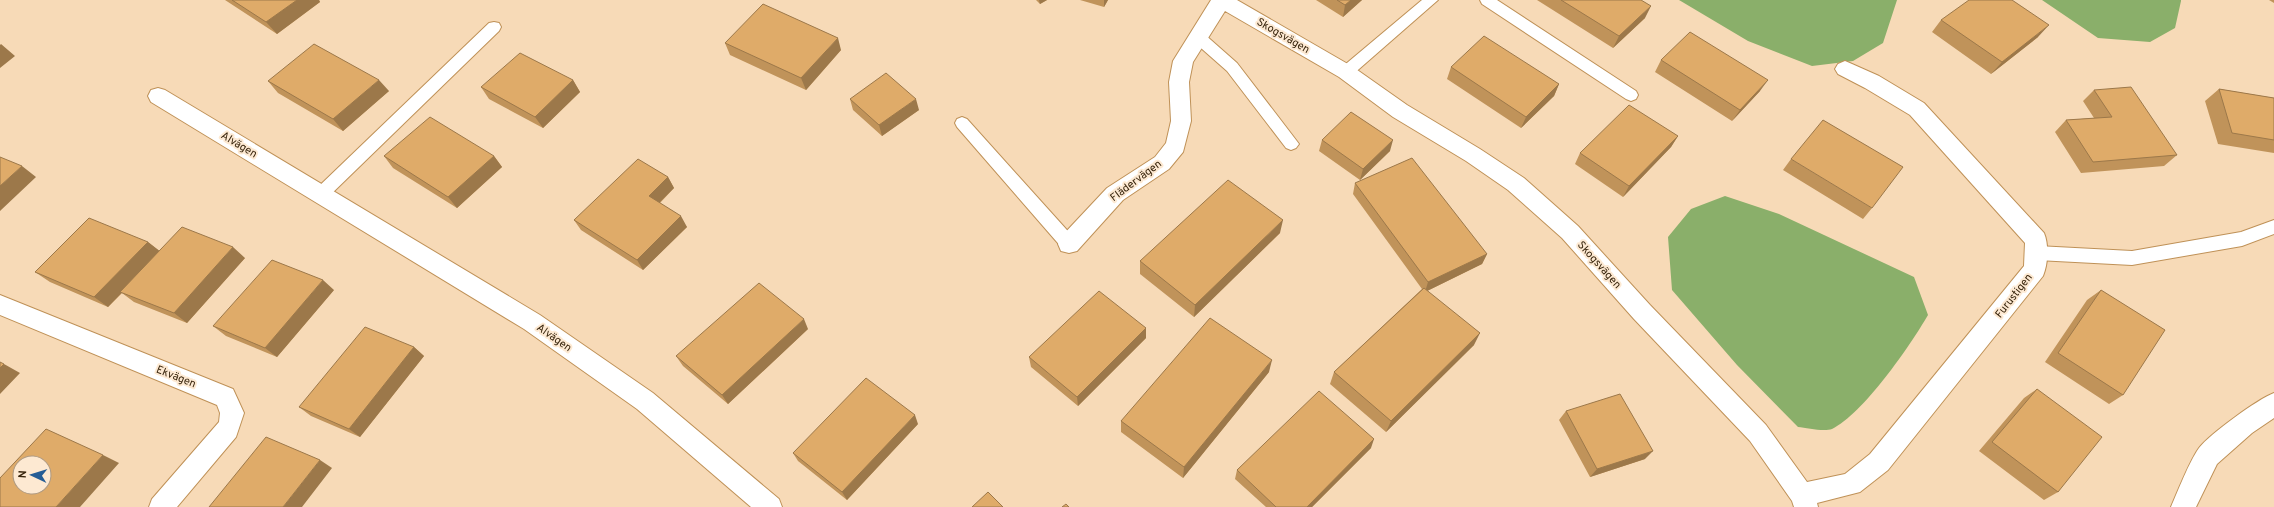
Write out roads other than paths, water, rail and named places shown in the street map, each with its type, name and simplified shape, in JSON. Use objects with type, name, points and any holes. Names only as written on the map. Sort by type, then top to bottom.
[{"type":"street","name":"Skogsvägen","points":[[1222,0],[1346,72],[1400,111],[1473,155],[1516,184],[1570,232],[1642,312],[1758,433],[1804,501]]},
{"type":"street","name":"Flädervägen","points":[[1069,244],[1115,194],[1162,163],[1176,146],[1181,121],[1179,82],[1183,61],[1222,0]]},
{"type":"street","points":[[1845,70],[1872,82],[1917,108],[2036,240],[2037,253]]},
{"type":"street","name":"Alvägen","points":[[158,96],[538,327],[645,401],[770,507]]},
{"type":"street","name":"Furustigen","points":[[1804,501],[1851,484],[1879,462],[2035,269],[2037,253]]},
{"type":"street","name":"Ekvägen","points":[[0,304],[225,398],[232,407],[233,417],[228,429],[161,507]]},
{"type":"street","points":[[2183,507],[2208,456],[2244,425],[2274,404]]},
{"type":"lane","points":[[1346,72],[1431,0]]},
{"type":"lane","points":[[1487,0],[1631,95]]},
{"type":"lane","points":[[320,195],[494,27]]},
{"type":"lane","points":[[1198,37],[1232,67],[1291,144]]},
{"type":"lane","points":[[962,122],[1069,244]]},
{"type":"lane","points":[[2037,253],[2132,258],[2242,239],[2274,227]]}]
